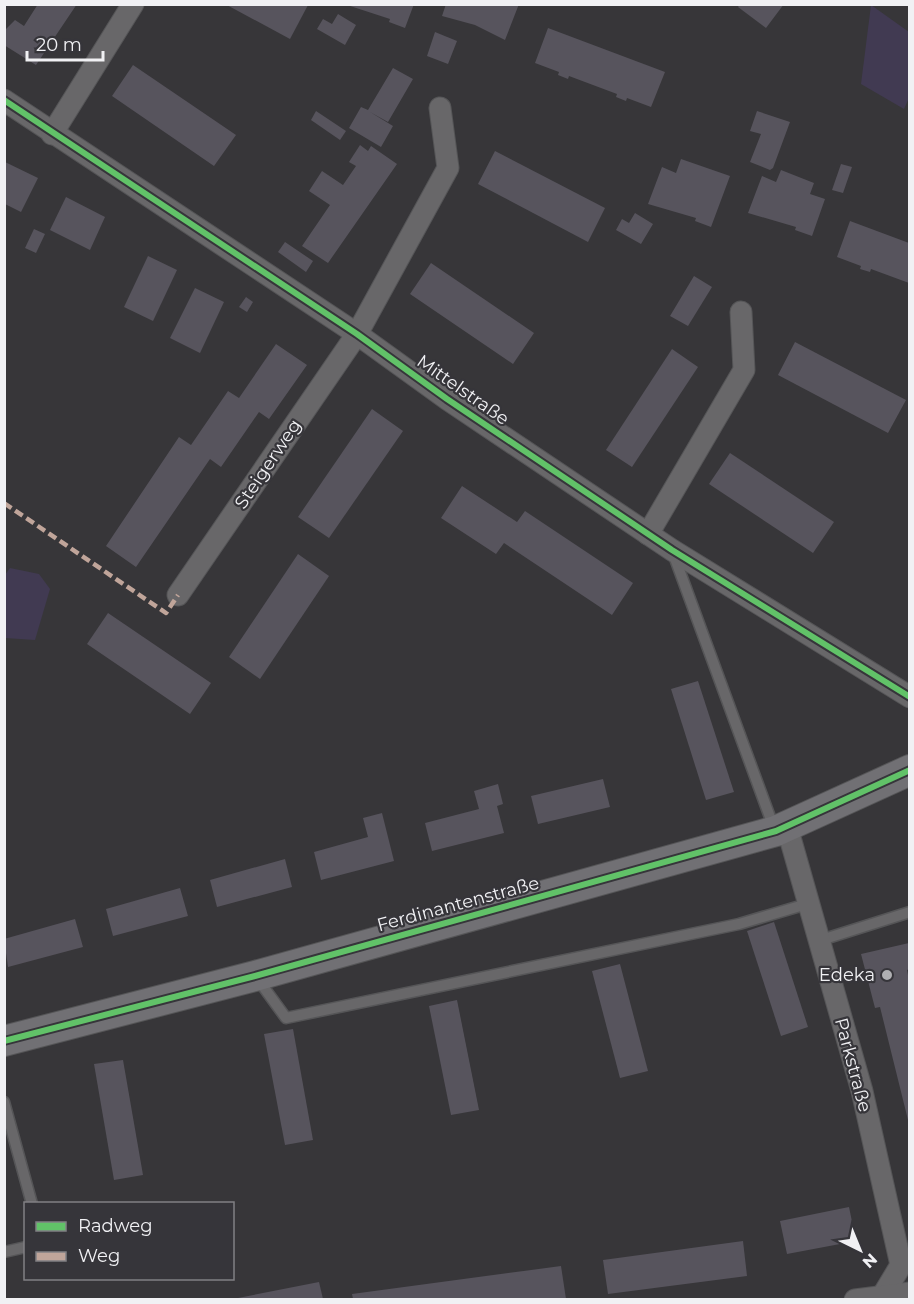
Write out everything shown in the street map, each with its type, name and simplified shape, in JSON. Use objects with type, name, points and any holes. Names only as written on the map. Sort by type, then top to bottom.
[{"type":"street","points":[[52,134],[133,4]]},
{"type":"street","name":"Mittelstraße","points":[[4,100],[52,134],[357,334],[447,399],[672,550],[909,697]]},
{"type":"street","points":[[357,334],[448,168],[440,108]]},
{"type":"street","points":[[648,534],[744,370],[741,312]]},
{"type":"street","name":"Steigerweg","points":[[178,595],[357,334]]},
{"type":"street","name":"Ferdinantenstraße","points":[[4,1041],[255,975],[781,829],[909,770]]},
{"type":"street","name":"Parkstraße","points":[[781,829],[807,904],[862,1091],[901,1265],[880,1298]]},
{"type":"street","points":[[855,1299],[909,1293]]},
{"type":"lane","points":[[672,550],[781,829]]},
{"type":"lane","points":[[255,975],[286,1018],[739,924],[807,904]]},
{"type":"lane","points":[[818,941],[909,912]]},
{"type":"lane","points":[[4,1102],[32,1202]]},
{"type":"lane","points":[[4,1252],[24,1247]]},
{"type":"shaded area","points":[[871,5],[909,32],[909,98],[904,109],[861,84]]},
{"type":"shaded area","points":[[10,568],[39,574],[50,589],[35,640],[5,638],[5,575]]},
{"type":"building","points":[[38,4],[77,4],[36,65],[4,45],[4,31],[15,20],[24,26]]},
{"type":"building","points":[[225,4],[306,4],[308,5],[290,39]]},
{"type":"building","points":[[344,4],[414,4],[405,28],[389,22],[390,19]]},
{"type":"building","points":[[446,4],[519,4],[505,40],[475,25],[442,16]]},
{"type":"building","points":[[740,4],[784,4],[766,28],[738,7]]},
{"type":"building","points":[[338,14],[356,25],[345,45],[317,29],[323,19],[332,24]]},
{"type":"building","points":[[548,28],[665,72],[651,107],[627,98],[626,101],[616,97],[617,94],[569,76],[568,79],[558,75],[559,72],[535,63]]},
{"type":"building","points":[[435,32],[457,41],[448,64],[427,56]]},
{"type":"building","points":[[133,65],[236,135],[214,166],[112,96]]},
{"type":"building","points":[[393,68],[413,79],[388,122],[370,112],[393,126],[381,147],[349,128],[361,107],[368,110]]},
{"type":"building","points":[[316,111],[346,131],[340,140],[311,120]]},
{"type":"building","points":[[757,111],[790,122],[773,168],[770,170],[750,162],[761,134],[750,131]]},
{"type":"building","points":[[360,145],[368,151],[371,146],[397,164],[328,263],[302,246],[330,205],[309,191],[322,171],[343,185],[356,166],[349,162]]},
{"type":"building","points":[[495,151],[605,208],[588,242],[478,184]]},
{"type":"building","points":[[681,159],[730,176],[711,227],[695,221],[696,218],[648,204],[662,167],[676,173]]},
{"type":"building","points":[[5,162],[38,178],[21,212],[5,204]]},
{"type":"building","points":[[841,164],[852,167],[843,193],[832,190]]},
{"type":"building","points":[[781,170],[814,183],[810,194],[825,199],[812,236],[795,230],[796,227],[748,213],[762,176],[776,182]]},
{"type":"building","points":[[66,197],[105,217],[90,250],[50,230]]},
{"type":"building","points":[[635,213],[653,224],[641,244],[616,230],[622,219],[629,223]]},
{"type":"building","points":[[850,221],[909,243],[909,283],[871,269],[870,272],[860,269],[861,266],[837,257]]},
{"type":"building","points":[[34,229],[45,234],[36,253],[25,248]]},
{"type":"building","points":[[285,242],[313,261],[306,272],[278,252]]},
{"type":"building","points":[[148,256],[177,270],[153,321],[124,307]]},
{"type":"building","points":[[431,263],[534,333],[513,364],[410,294]]},
{"type":"building","points":[[694,276],[712,287],[688,326],[670,316]]},
{"type":"building","points":[[195,288],[224,302],[200,353],[170,338]]},
{"type":"building","points":[[246,297],[253,302],[247,312],[239,307]]},
{"type":"building","points":[[795,342],[906,400],[888,433],[778,375]]},
{"type":"building","points":[[276,344],[307,365],[269,419],[259,412],[221,467],[210,459],[136,567],[106,546],[179,437],[191,445],[228,391],[239,398]]},
{"type":"building","points":[[672,349],[698,367],[632,467],[606,450]]},
{"type":"building","points":[[372,409],[403,431],[329,538],[298,517]]},
{"type":"building","points":[[730,453],[834,522],[813,553],[709,484]]},
{"type":"building","points":[[462,486],[517,522],[525,511],[633,583],[612,615],[504,543],[496,554],[441,518]]},
{"type":"building","points":[[298,554],[329,576],[260,679],[229,657]]},
{"type":"building","points":[[108,613],[211,683],[190,714],[87,644]]},
{"type":"building","points":[[698,681],[734,792],[706,800],[671,689]]},
{"type":"building","points":[[603,779],[610,807],[538,824],[531,796]]},
{"type":"building","points":[[498,784],[503,804],[497,806],[504,833],[432,851],[425,823],[479,809],[474,791]]},
{"type":"building","points":[[382,813],[394,861],[321,880],[314,852],[368,837],[363,818]]},
{"type":"building","points":[[285,859],[292,887],[217,907],[210,880]]},
{"type":"building","points":[[180,888],[188,916],[113,936],[106,909]]},
{"type":"building","points":[[75,919],[83,947],[8,967],[4,939]]},
{"type":"building","points":[[774,922],[808,1027],[781,1036],[747,931]]},
{"type":"building","points":[[909,943],[909,969],[907,970],[909,980],[909,1124],[880,1007],[875,1008],[861,954]]},
{"type":"building","points":[[620,964],[648,1071],[620,1078],[592,971]]},
{"type":"building","points":[[457,1000],[479,1110],[451,1115],[429,1006]]},
{"type":"building","points":[[293,1029],[313,1140],[285,1145],[264,1034]]},
{"type":"building","points":[[123,1060],[143,1175],[114,1180],[94,1064]]},
{"type":"building","points":[[849,1207],[856,1241],[787,1254],[780,1221]]},
{"type":"building","points":[[743,1241],[747,1276],[608,1294],[603,1260]]},
{"type":"building","points":[[561,1266],[566,1299],[353,1299],[352,1294]]},
{"type":"building","points":[[319,1282],[323,1299],[238,1299],[238,1298]]},
{"type":"marked path","points":[[4,503],[166,613],[178,595]]},
{"type":"cycle path","points":[[4,100],[357,334],[447,399],[672,550],[910,697]]},
{"type":"cycle path","points":[[4,1041],[255,976],[776,831],[910,770]]},
{"type":"place","name":"Edeka","points":[[887,975]]}]
